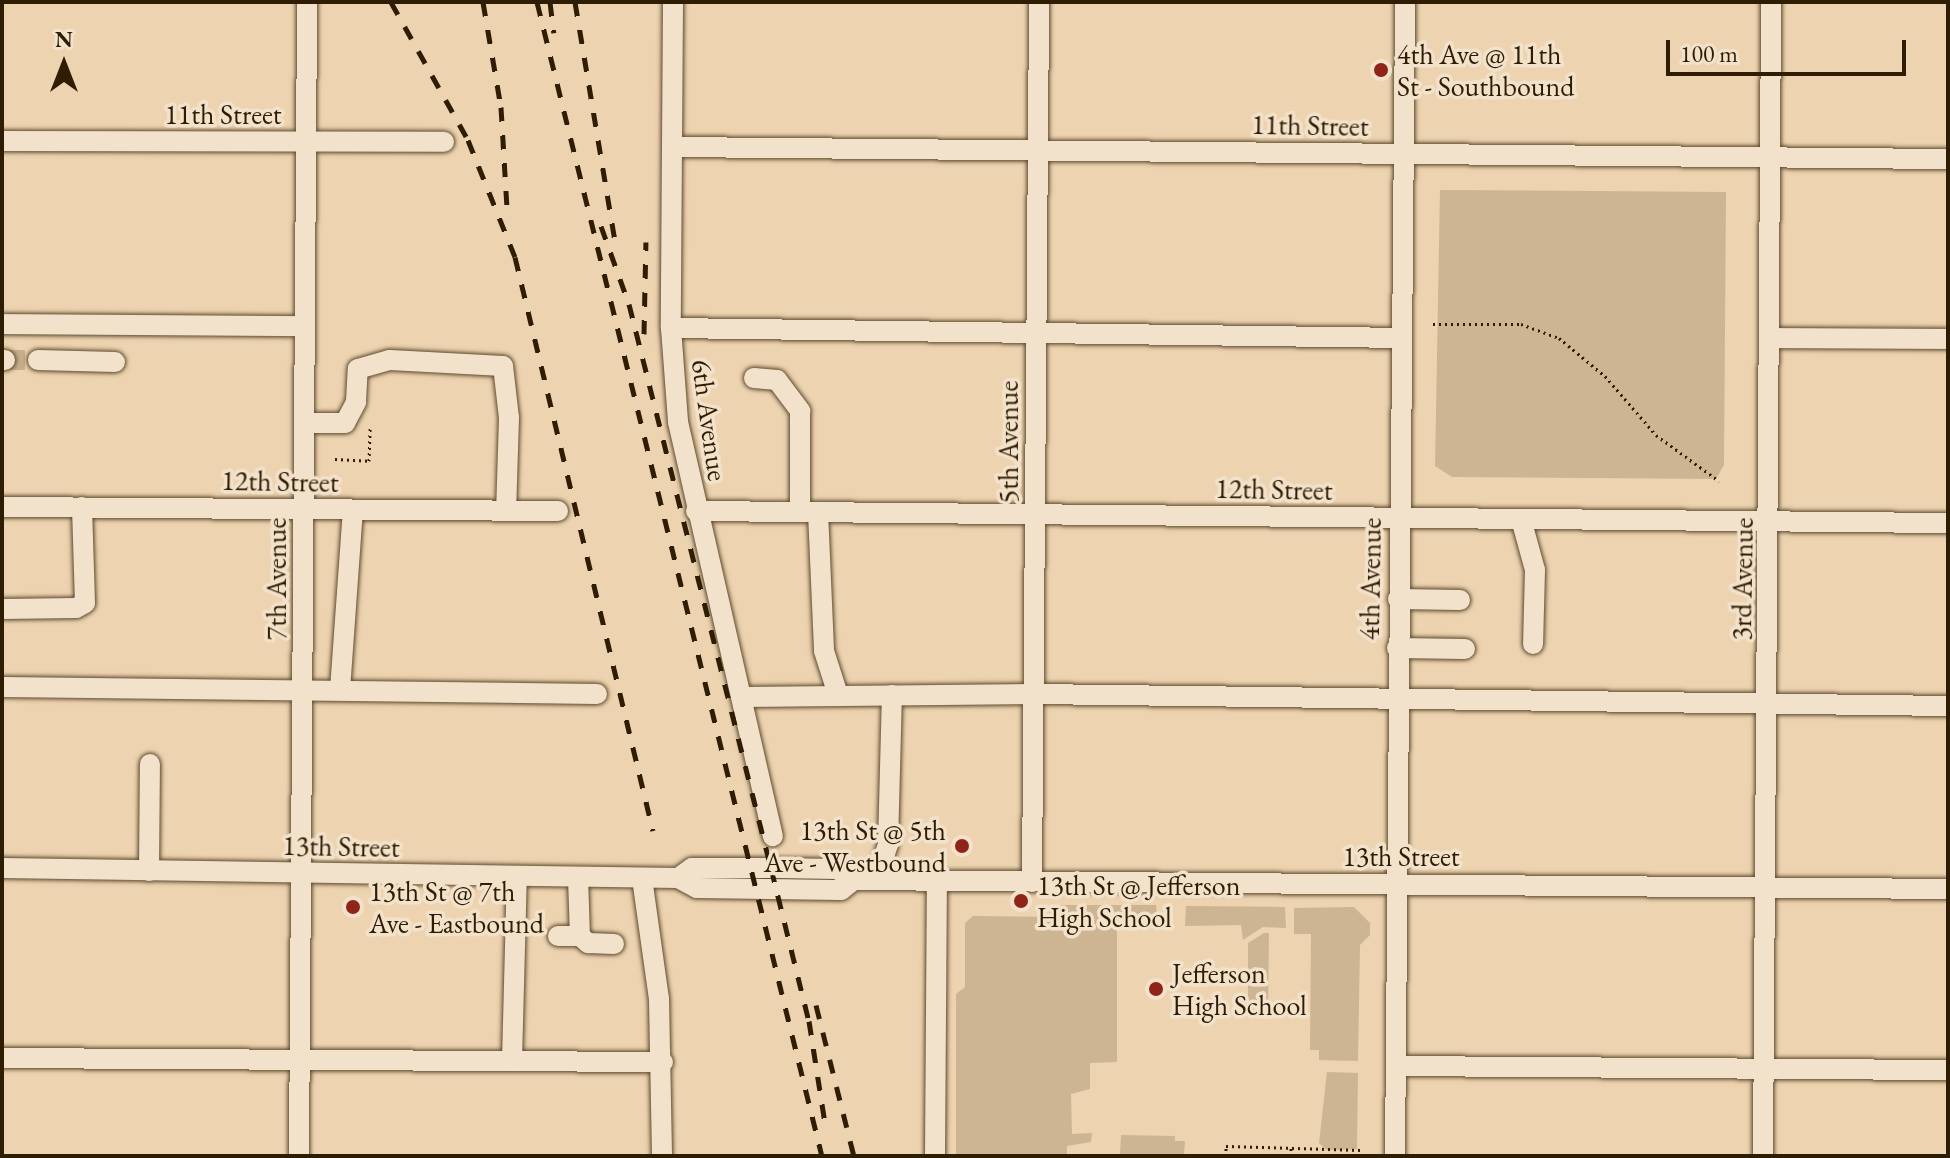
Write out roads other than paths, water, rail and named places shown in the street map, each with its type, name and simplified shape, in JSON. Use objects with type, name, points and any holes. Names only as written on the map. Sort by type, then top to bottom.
[{"type":"street","name":"7th Avenue","points":[[299,1156],[307,2]]},
{"type":"street","name":"6th Avenue","points":[[673,2],[671,328],[678,422],[773,836]]},
{"type":"street","name":"5th Avenue","points":[[1032,882],[1039,2]]},
{"type":"street","name":"4th Avenue","points":[[1395,1156],[1397,648],[1405,2]]},
{"type":"street","name":"3rd Avenue","points":[[1763,1156],[1771,521],[1771,2]]},
{"type":"street","name":"11th Street","points":[[2,141],[444,142]]},
{"type":"street","name":"11th Street","points":[[672,147],[1948,159]]},
{"type":"street","points":[[2,324],[305,326]]},
{"type":"street","points":[[671,328],[1402,338]]},
{"type":"street","points":[[1771,338],[1948,339]]},
{"type":"street","points":[[38,360],[115,362]]},
{"type":"street","points":[[305,423],[345,423],[356,402],[358,369],[390,360],[503,366],[509,418],[506,511]]},
{"type":"street","points":[[754,378],[777,380],[800,411],[824,651],[838,695]]},
{"type":"street","name":"12th Street","points":[[2,507],[558,511]]},
{"type":"street","points":[[2,609],[76,608],[85,603],[82,507]]},
{"type":"street","points":[[340,690],[353,510]]},
{"type":"street","name":"12th Street","points":[[696,511],[1948,523]]},
{"type":"street","points":[[1521,519],[1535,570],[1533,644]]},
{"type":"street","points":[[1398,599],[1460,600]]},
{"type":"street","points":[[1397,648],[1465,649]]},
{"type":"street","points":[[2,687],[597,694]]},
{"type":"street","points":[[743,697],[1034,694],[1948,706]]},
{"type":"street","points":[[877,880],[888,845],[892,695]]},
{"type":"street","points":[[149,871],[150,764]]},
{"type":"street","name":"13th Street","points":[[2,868],[678,878],[692,868],[771,868],[837,869],[854,880],[1948,889]]},
{"type":"street","points":[[512,1061],[517,876]]},
{"type":"street","points":[[578,877],[580,936]]},
{"type":"street","points":[[642,878],[663,1062],[662,1156]]},
{"type":"street","points":[[935,1156],[937,881]]},
{"type":"street","points":[[558,936],[580,936],[588,943],[614,944]]},
{"type":"street","points":[[2,1058],[663,1062]]},
{"type":"street","points":[[1396,1066],[1948,1070]]},
{"type":"tunnel","points":[[5,360],[38,360]]},
{"type":"railway","points":[[391,2],[468,140],[515,257],[653,831]]},
{"type":"railway","points":[[483,2],[501,107],[507,209]]},
{"type":"railway","points":[[537,2],[822,1156]]},
{"type":"railway","points":[[550,2],[554,33]]},
{"type":"railway","points":[[575,2],[615,242]]},
{"type":"railway","points":[[601,226],[629,304],[771,868],[809,1021],[826,1130]]},
{"type":"railway","points":[[644,334],[646,242]]},
{"type":"railway","points":[[816,1005],[854,1156]]},
{"type":"place","name":"4th Ave @ 11th St - Southbound","points":[[1381,70]]},
{"type":"place","name":"13th St @ 5th Ave - Westbound","points":[[962,846]]},
{"type":"place","name":"13th St @ Jefferson High School","points":[[1021,901]]},
{"type":"place","name":"13th St @ 7th Ave - Eastbound","points":[[353,907]]},
{"type":"place","name":"Jefferson High School","points":[[1156,989]]}]
